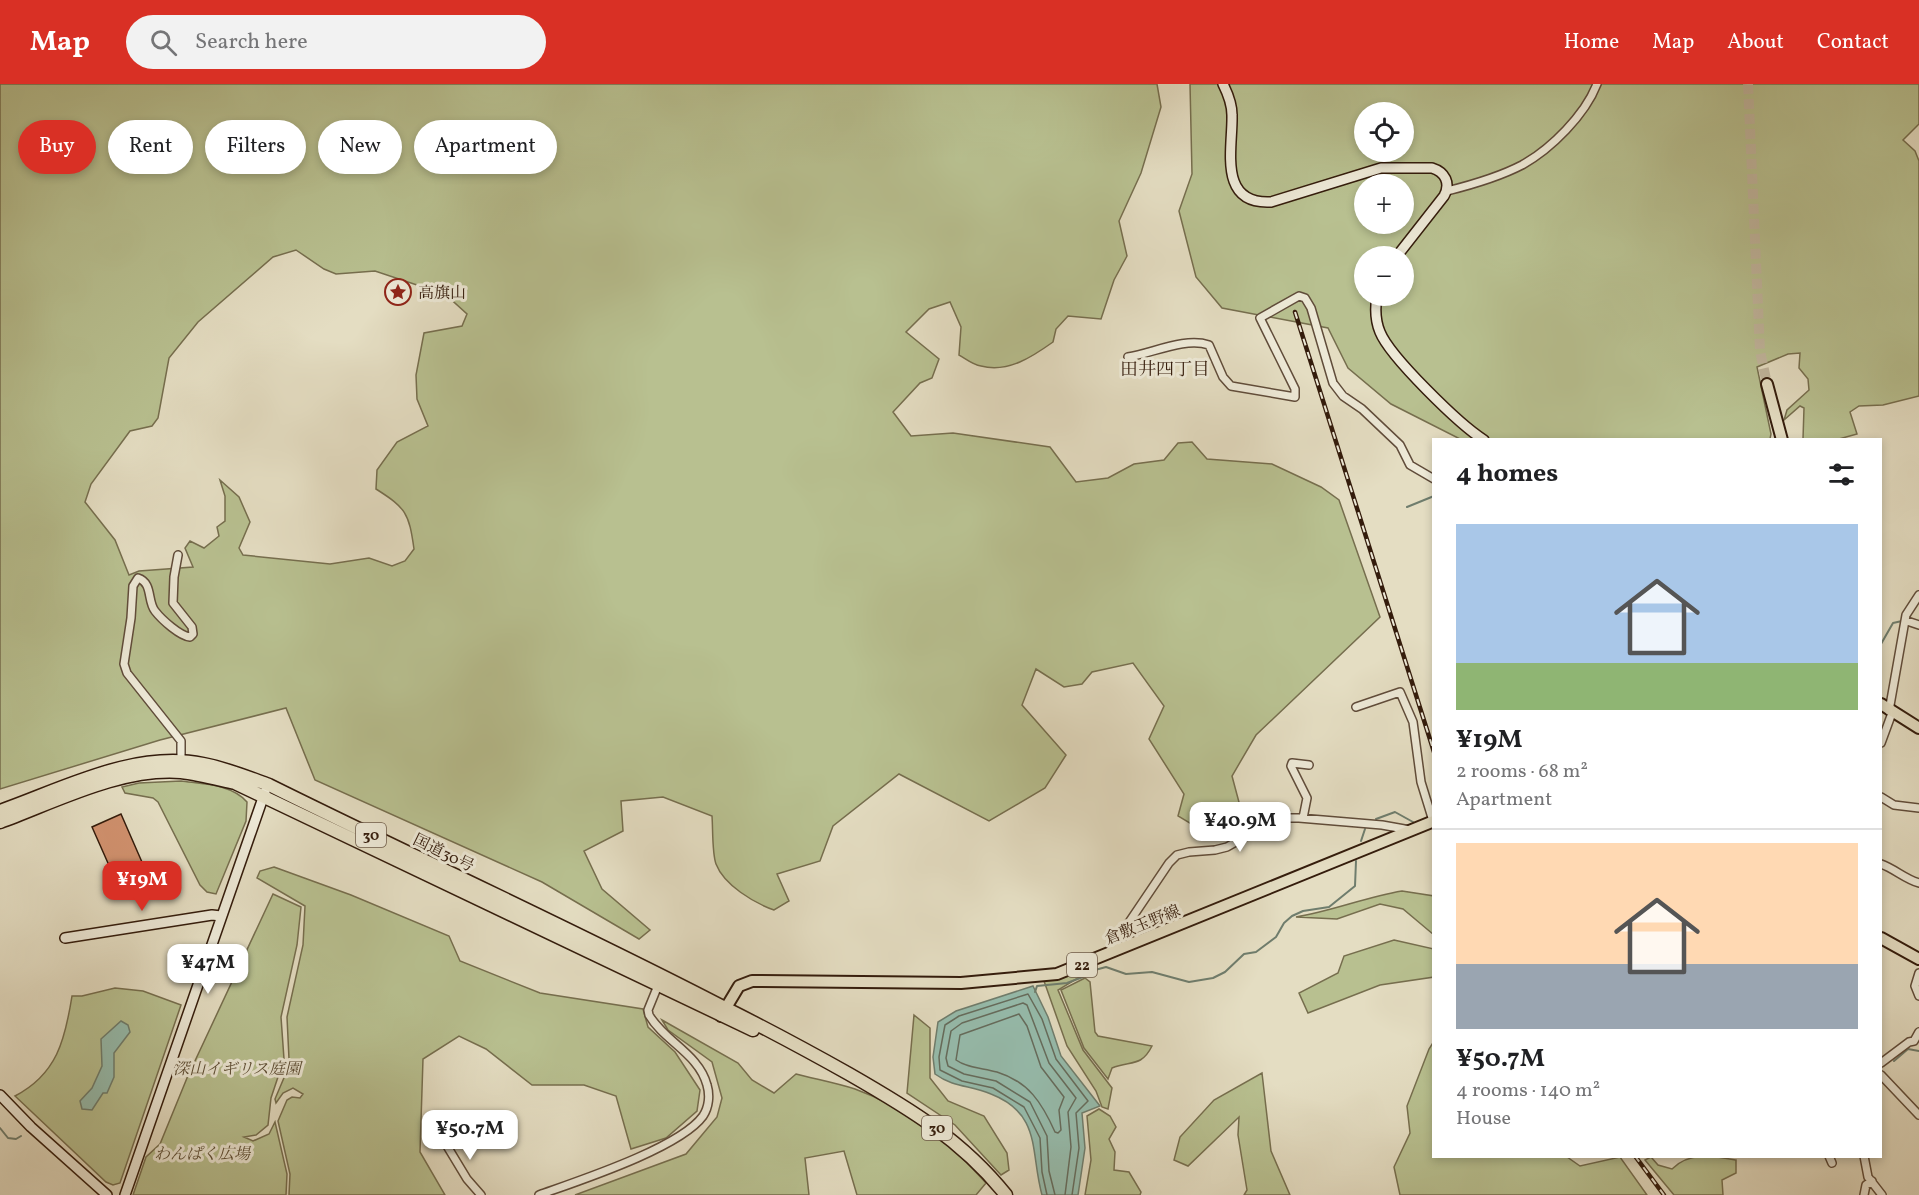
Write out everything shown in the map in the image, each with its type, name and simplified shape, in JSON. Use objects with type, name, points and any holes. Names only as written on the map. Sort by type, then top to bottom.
[{"type":"highway","name":"国道30号","points":[[0,822],[112,781],[202,763],[266,790],[660,980],[855,1078],[908,1107],[934,1125],[976,1162],[1006,1195]]},
{"type":"highway","name":"国道30号","points":[[0,811],[110,771],[138,765],[180,767]]},
{"type":"main road","points":[[1767,384],[1781,438]]},
{"type":"main road","points":[[1887,709],[1919,728]]},
{"type":"main road","name":"倉敷玉野線","points":[[723,1012],[739,986],[752,981],[910,984],[982,982],[1057,974],[1432,822]]},
{"type":"main road","points":[[1882,939],[1919,959]]},
{"type":"street","points":[[1223,84],[1232,115],[1231,172],[1236,186],[1256,201],[1271,202],[1365,171],[1392,167],[1439,171],[1446,177],[1447,191]]},
{"type":"street","points":[[1405,246],[1447,191],[1522,165],[1563,134],[1575,120],[1597,84]]},
{"type":"street","points":[[1128,357],[1173,345],[1202,342],[1209,345],[1223,377],[1231,386],[1294,397],[1294,389],[1260,318],[1299,296],[1305,298],[1311,308],[1333,383],[1343,396],[1362,409],[1400,445],[1410,465],[1432,478]]},
{"type":"street","points":[[1377,306],[1377,322],[1390,349],[1457,419],[1481,438]]},
{"type":"street","points":[[178,555],[173,603],[192,627],[193,634],[183,636],[155,611],[145,581],[138,578],[133,586],[124,664],[126,673],[181,741],[180,767]]},
{"type":"street","points":[[1882,737],[1906,619],[1919,595]]},
{"type":"street","points":[[1906,619],[1919,625]]},
{"type":"street","points":[[1356,707],[1400,692],[1413,722],[1421,783],[1432,815]]},
{"type":"street","points":[[1303,818],[1308,798],[1291,766],[1292,763],[1309,765]]},
{"type":"street","points":[[124,1195],[266,790]]},
{"type":"street","points":[[1882,798],[1894,805],[1919,808]]},
{"type":"street","points":[[1108,954],[1169,863],[1177,855],[1227,846],[1278,818],[1396,826],[1410,830]]},
{"type":"street","points":[[1882,864],[1891,867],[1907,879],[1919,883]]},
{"type":"street","points":[[65,938],[212,915],[221,916]]},
{"type":"street","points":[[1919,973],[1915,986],[1919,996]]},
{"type":"street","points":[[539,1195],[640,1156],[668,1142],[702,1116],[709,1095],[701,1070],[649,1015],[648,1011],[660,980]]},
{"type":"street","points":[[1882,1062],[1909,1042],[1916,1042],[1919,1032]]},
{"type":"street","points":[[1882,1077],[1919,1115]]},
{"type":"street","points":[[0,1095],[31,1127],[107,1195]]},
{"type":"street","points":[[444,1141],[466,1179],[481,1195]]},
{"type":"street","points":[[1865,1158],[1872,1181],[1882,1195]]},
{"type":"street","points":[[1864,1195],[1866,1185],[1872,1181]]},
{"type":"green space","points":[[0,84],[1157,84],[1161,107],[1141,173],[1119,221],[1127,256],[1114,280],[1101,319],[1068,316],[1056,329],[1053,342],[1045,348],[1019,362],[991,368],[975,364],[959,355],[961,327],[950,302],[929,309],[906,332],[939,359],[932,378],[920,383],[893,412],[911,436],[953,433],[1050,447],[1076,482],[1108,478],[1134,464],[1164,460],[1178,443],[1192,442],[1207,459],[1272,464],[1321,487],[1339,500],[1380,617],[1256,735],[1232,776],[1240,806],[1221,821],[1198,828],[1178,816],[1184,794],[1149,739],[1164,706],[1133,663],[1092,672],[1082,684],[1064,687],[1036,669],[1022,705],[1066,755],[1045,788],[989,821],[899,774],[833,826],[820,861],[777,874],[789,901],[774,910],[740,892],[720,872],[714,854],[712,816],[663,797],[621,801],[623,831],[584,851],[602,889],[650,930],[639,939],[542,882],[315,780],[286,708],[160,740],[0,789]],"holes":[[[296,250],[324,269],[336,274],[375,271],[446,295],[467,314],[462,326],[424,333],[416,375],[417,399],[428,426],[397,442],[377,470],[376,489],[394,501],[408,519],[414,549],[405,561],[392,566],[369,558],[330,564],[243,555],[239,548],[250,522],[239,497],[220,480],[225,496],[225,521],[217,527],[219,536],[204,548],[190,541],[185,548],[193,567],[139,571],[129,575],[115,540],[85,502],[91,484],[130,431],[152,426],[158,418],[169,358],[198,322],[273,257]]]},
{"type":"green space","points":[[1190,84],[1919,84],[1919,124],[1903,140],[1915,151],[1919,161],[1919,396],[1883,405],[1859,406],[1850,412],[1857,434],[1843,438],[1803,438],[1804,408],[1800,406],[1784,420],[1787,410],[1809,390],[1808,379],[1799,368],[1800,353],[1788,354],[1757,367],[1770,438],[1458,438],[1391,404],[1348,368],[1328,328],[1222,308],[1196,277],[1179,211],[1192,174]]},
{"type":"green space","points":[[181,781],[225,788],[247,802],[246,821],[216,894],[207,892],[200,885],[158,802],[153,798],[125,793],[122,787],[139,783]]},
{"type":"green space","points":[[274,867],[351,895],[449,936],[460,961],[540,993],[643,1009],[648,1027],[675,1052],[700,1090],[697,1111],[666,1138],[631,1149],[616,1096],[584,1085],[532,1085],[486,1049],[459,1036],[423,1059],[420,1152],[445,1195],[289,1195],[290,1174],[278,1121],[287,1100],[292,1097],[300,1098],[303,1094],[293,1088],[283,1093],[276,1103],[275,1099],[289,1059],[287,1017],[303,945],[305,906],[257,878],[260,871]]},
{"type":"green space","points":[[1402,891],[1432,896],[1432,933],[1403,909],[1380,904],[1337,919],[1296,917],[1323,911]]},
{"type":"green space","points":[[273,894],[301,907],[297,945],[281,1017],[284,1059],[271,1098],[268,1125],[256,1135],[244,1137],[253,1141],[269,1134],[275,1122],[287,1174],[286,1195],[133,1195],[146,1157],[160,1144],[187,1078]]},
{"type":"green space","points":[[1394,940],[1432,949],[1432,977],[1380,985],[1308,1013],[1299,993],[1338,973],[1344,956]]},
{"type":"green space","points":[[1081,972],[1083,975],[1058,990],[1083,1050],[1112,1088],[1108,1109],[1102,1107],[1096,1091],[1067,1046],[1044,981]]},
{"type":"green space","points":[[1085,978],[1090,982],[1095,1032],[1098,1036],[1152,1046],[1144,1058],[1139,1061],[1112,1068],[1108,1079],[1084,1048],[1061,990]]},
{"type":"green space","points":[[115,988],[143,991],[181,1005],[120,1183],[113,1185],[106,1182],[15,1096],[41,1077],[57,1054],[66,1027],[72,996],[82,996]]},
{"type":"green space","points":[[914,1015],[930,1028],[930,1078],[948,1101],[984,1116],[1007,1153],[1009,1170],[1001,1175],[955,1125],[907,1093]]},
{"type":"green space","points":[[662,1020],[738,1063],[752,1080],[774,1093],[796,1074],[855,1089],[893,1106],[942,1140],[986,1183],[976,1195],[857,1195],[844,1151],[805,1158],[809,1195],[575,1195],[686,1154],[717,1117],[722,1098],[712,1062],[668,1030]]},
{"type":"green space","points":[[1432,1044],[1432,1158],[1568,1158],[1580,1166],[1621,1158],[1647,1195],[1400,1195],[1394,1167],[1410,1133],[1407,1106]]},
{"type":"green space","points":[[1262,1073],[1271,1151],[1290,1195],[1244,1195],[1247,1190],[1238,1135],[1239,1117],[1188,1166],[1174,1160],[1180,1137],[1214,1100]]},
{"type":"green space","points":[[1099,1109],[1110,1116],[1116,1127],[1109,1139],[1115,1152],[1114,1170],[1129,1172],[1141,1192],[1140,1195],[1085,1195],[1091,1160],[1087,1116]]},
{"type":"green space","points":[[1652,1158],[1658,1165],[1672,1169],[1690,1158],[1724,1158],[1736,1160],[1736,1173],[1722,1180],[1723,1195],[1674,1195],[1645,1160]]},
{"type":"water","points":[[1033,986],[1048,1017],[1061,1056],[1100,1106],[1082,1113],[1085,1148],[1078,1195],[1042,1195],[1031,1136],[1019,1112],[1007,1102],[991,1094],[949,1082],[935,1074],[933,1057],[938,1022],[956,1011]]},
{"type":"water","points":[[121,1021],[128,1025],[130,1032],[114,1053],[114,1077],[107,1093],[103,1093],[92,1110],[82,1109],[80,1101],[92,1088],[102,1066],[101,1039]]},
{"type":"building","points":[[121,814],[152,885],[123,897],[92,827]]},
{"type":"waterway","points":[[1407,507],[1432,497]]},
{"type":"waterway","points":[[1882,642],[1893,623],[1902,621]]},
{"type":"waterway","points":[[1376,819],[1395,812],[1413,822]]},
{"type":"waterway","points":[[1361,841],[1365,829]]},
{"type":"waterway","points":[[1095,970],[1106,967],[1126,974],[1152,972],[1189,982],[1213,978],[1225,972],[1244,954],[1256,952],[1276,937],[1284,923],[1292,916],[1303,911],[1329,907],[1355,886],[1356,861]]},
{"type":"waterway","points":[[1035,992],[1037,986],[1067,983],[1083,977]]},
{"type":"waterway","points":[[1894,1061],[1908,1049],[1919,1051]]},
{"type":"waterway","points":[[0,1128],[8,1138],[16,1139],[21,1136]]},
{"type":"tunnel","points":[[1748,84],[1760,351],[1767,384]]},
{"type":"railway","points":[[1295,312],[1432,746]]},
{"type":"railway","points":[[1636,1158],[1664,1195]]},
{"type":"place","name":"高旗山","points":[[398,292]]},
{"type":"district","name":"田井四丁目","points":[[1165,369]]},
{"type":"park label","name":"深山イギリス庭園","points":[[237,1068]]},
{"type":"park label","name":"わんぱく広場","points":[[202,1153]]}]
